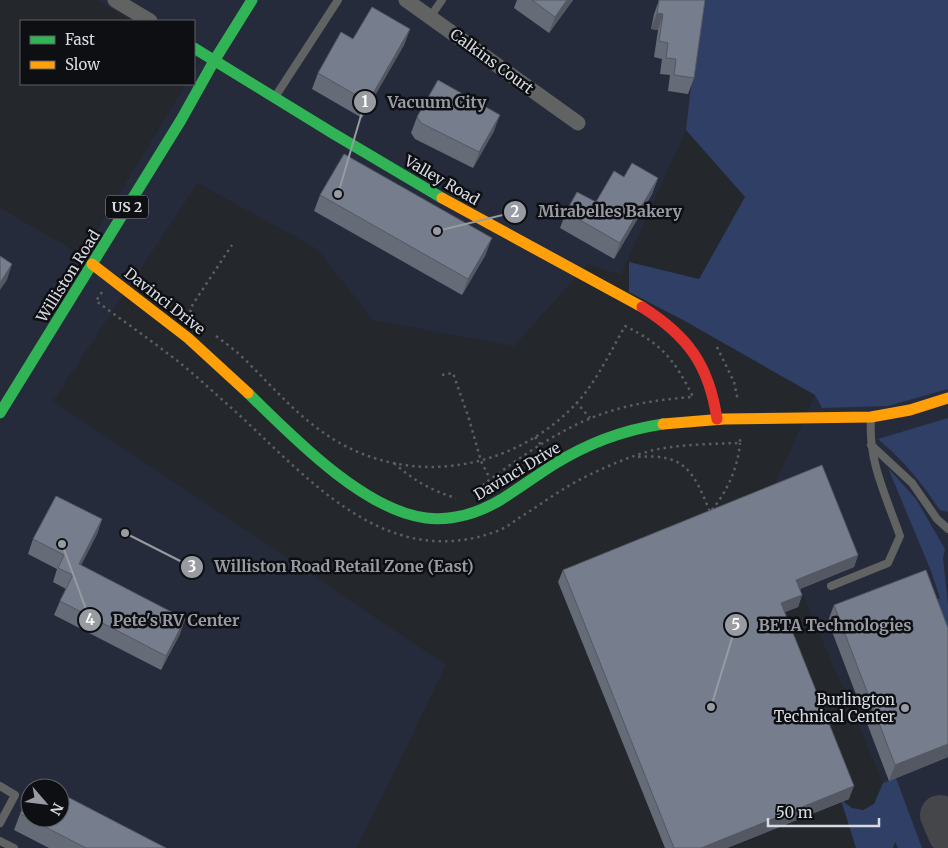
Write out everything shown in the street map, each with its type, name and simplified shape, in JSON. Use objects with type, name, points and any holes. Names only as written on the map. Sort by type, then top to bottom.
[{"type":"street","points":[[115,0],[148,20]]},
{"type":"street","name":"Williston Road","points":[[0,413],[181,120],[214,61],[252,0]]},
{"type":"street","name":"Calkins Court","points":[[406,0],[578,122]]},
{"type":"street","name":"Valley Road","points":[[195,49],[395,170],[618,295],[664,323],[692,349],[702,366],[715,400],[716,419]]},
{"type":"street","name":"Davinci Drive","points":[[92,264],[193,341],[320,460],[384,504],[400,512],[416,516],[450,518],[466,516],[481,511],[504,499],[553,466],[598,442],[642,428],[716,419],[871,417],[908,412],[948,398]]},
{"type":"lane","points":[[275,98],[338,0]]},
{"type":"lane","points":[[430,18],[442,0]]},
{"type":"lane","points":[[831,586],[888,563],[900,536],[873,461],[871,417]]},
{"type":"lane","points":[[871,445],[912,483],[938,519],[948,529]]},
{"type":"lane","points":[[0,786],[16,795],[0,823]]},
{"type":"lane","points":[[0,841],[14,848]]},
{"type":"path","points":[[199,322],[193,317],[190,310],[192,304],[232,245]]},
{"type":"path","points":[[112,278],[96,301],[177,360],[299,472],[342,506],[372,523],[412,539],[432,542],[457,542],[479,538],[503,529],[582,478],[633,457],[653,450],[684,446],[740,443]]},
{"type":"path","points":[[210,332],[239,354],[302,417],[338,442],[364,455],[394,463],[426,467],[481,462],[520,446],[535,437],[566,414],[583,396],[625,326],[649,338],[670,357],[693,397],[642,403],[590,419],[541,445],[490,479],[484,484],[484,491]]},
{"type":"path","points":[[633,457],[654,456],[673,460],[686,468],[696,480],[710,512],[722,498],[730,479],[740,443],[740,418],[734,382],[717,347]]},
{"type":"path","points":[[442,375],[453,373],[469,418],[481,462],[516,519]]},
{"type":"path","points":[[576,402],[590,419]]},
{"type":"path","points":[[535,437],[541,445]]},
{"type":"path","points":[[394,463],[411,478],[426,487],[464,499]]},
{"type":"shaded area","points":[[96,0],[798,0],[686,130],[621,275],[588,264],[514,346],[373,320],[317,249],[198,183],[53,401],[446,665],[357,848],[0,848],[0,208],[82,255],[185,85],[195,85],[195,70],[201,60],[195,57],[195,20],[131,20]]},
{"type":"shaded area","points":[[706,0],[948,0],[948,389],[888,406],[822,408],[815,395],[683,320],[629,292],[629,262],[699,279],[745,197],[686,130],[699,15]]},
{"type":"shaded area","points":[[948,326],[948,848],[898,848],[880,801],[883,783],[805,600],[787,577],[771,493],[815,395]]},
{"type":"shaded area","points":[[948,418],[948,512],[940,510],[912,473],[878,439]]},
{"type":"shaded area","points":[[888,468],[916,499],[945,549],[943,558],[948,605],[948,659],[927,605],[940,598],[931,571]]},
{"type":"shaded area","points":[[896,778],[922,848],[898,848],[895,842],[893,848],[856,848],[841,800],[852,808],[863,810],[874,804],[883,783]]},
{"type":"building","points":[[532,0],[567,0],[555,17]]},
{"type":"building","points":[[659,0],[705,0],[694,78],[674,75],[676,59],[666,58],[668,43],[659,41],[663,14],[657,13]]},
{"type":"building","points":[[372,7],[410,29],[368,102],[318,73],[341,32],[353,39]]},
{"type":"building","points":[[438,80],[500,115],[479,152],[421,123],[417,117]]},
{"type":"building","points":[[344,154],[492,238],[468,279],[320,195]]},
{"type":"building","points":[[632,163],[658,178],[620,243],[566,212],[577,192],[596,202],[614,171],[624,177]]},
{"type":"building","points":[[0,256],[12,264],[0,283]]},
{"type":"building","points":[[822,465],[858,555],[796,580],[802,595],[781,603],[854,786],[701,848],[674,848],[563,570]]},
{"type":"building","points":[[56,496],[102,519],[79,564],[185,619],[166,656],[60,601],[73,575],[58,568],[64,555],[33,539]]},
{"type":"building","name":"Burlington Technical Center","points":[[926,570],[948,628],[948,744],[895,765],[834,605]]},
{"type":"building","points":[[70,798],[166,848],[86,848],[47,828],[70,828]]},
{"type":"taxiway","points":[[940,815],[948,834]]},
{"type":"traffic: fast","points":[[0,413],[181,120],[214,61],[252,0]]},
{"type":"traffic: fast","points":[[195,49],[442,198]]},
{"type":"traffic: fast","points":[[248,393],[307,449],[354,486],[378,501],[402,512],[436,519],[465,515],[484,508],[502,499],[566,457],[592,444],[619,434],[663,424]]},
{"type":"traffic: slow","points":[[442,198],[642,307]]},
{"type":"traffic: slow","points":[[92,264],[188,338],[248,393]]},
{"type":"traffic: slow","points":[[663,424],[724,419],[871,417],[910,410],[948,398]]},
{"type":"traffic: jam","points":[[642,307],[672,329],[694,354],[702,367],[708,383],[717,419]]},
{"type":"place","name":"Vacuum City","points":[[338,194]]},
{"type":"place","name":"Mirabelles Bakery","points":[[437,231]]},
{"type":"place","name":"Williston Road Retail Zone (East)","points":[[125,533]]},
{"type":"place","name":"Pete's RV Center","points":[[62,544]]},
{"type":"place","name":"BETA Technologies","points":[[711,707]]},
{"type":"place","name":"Burlington Technical Center","points":[[905,708]]}]
